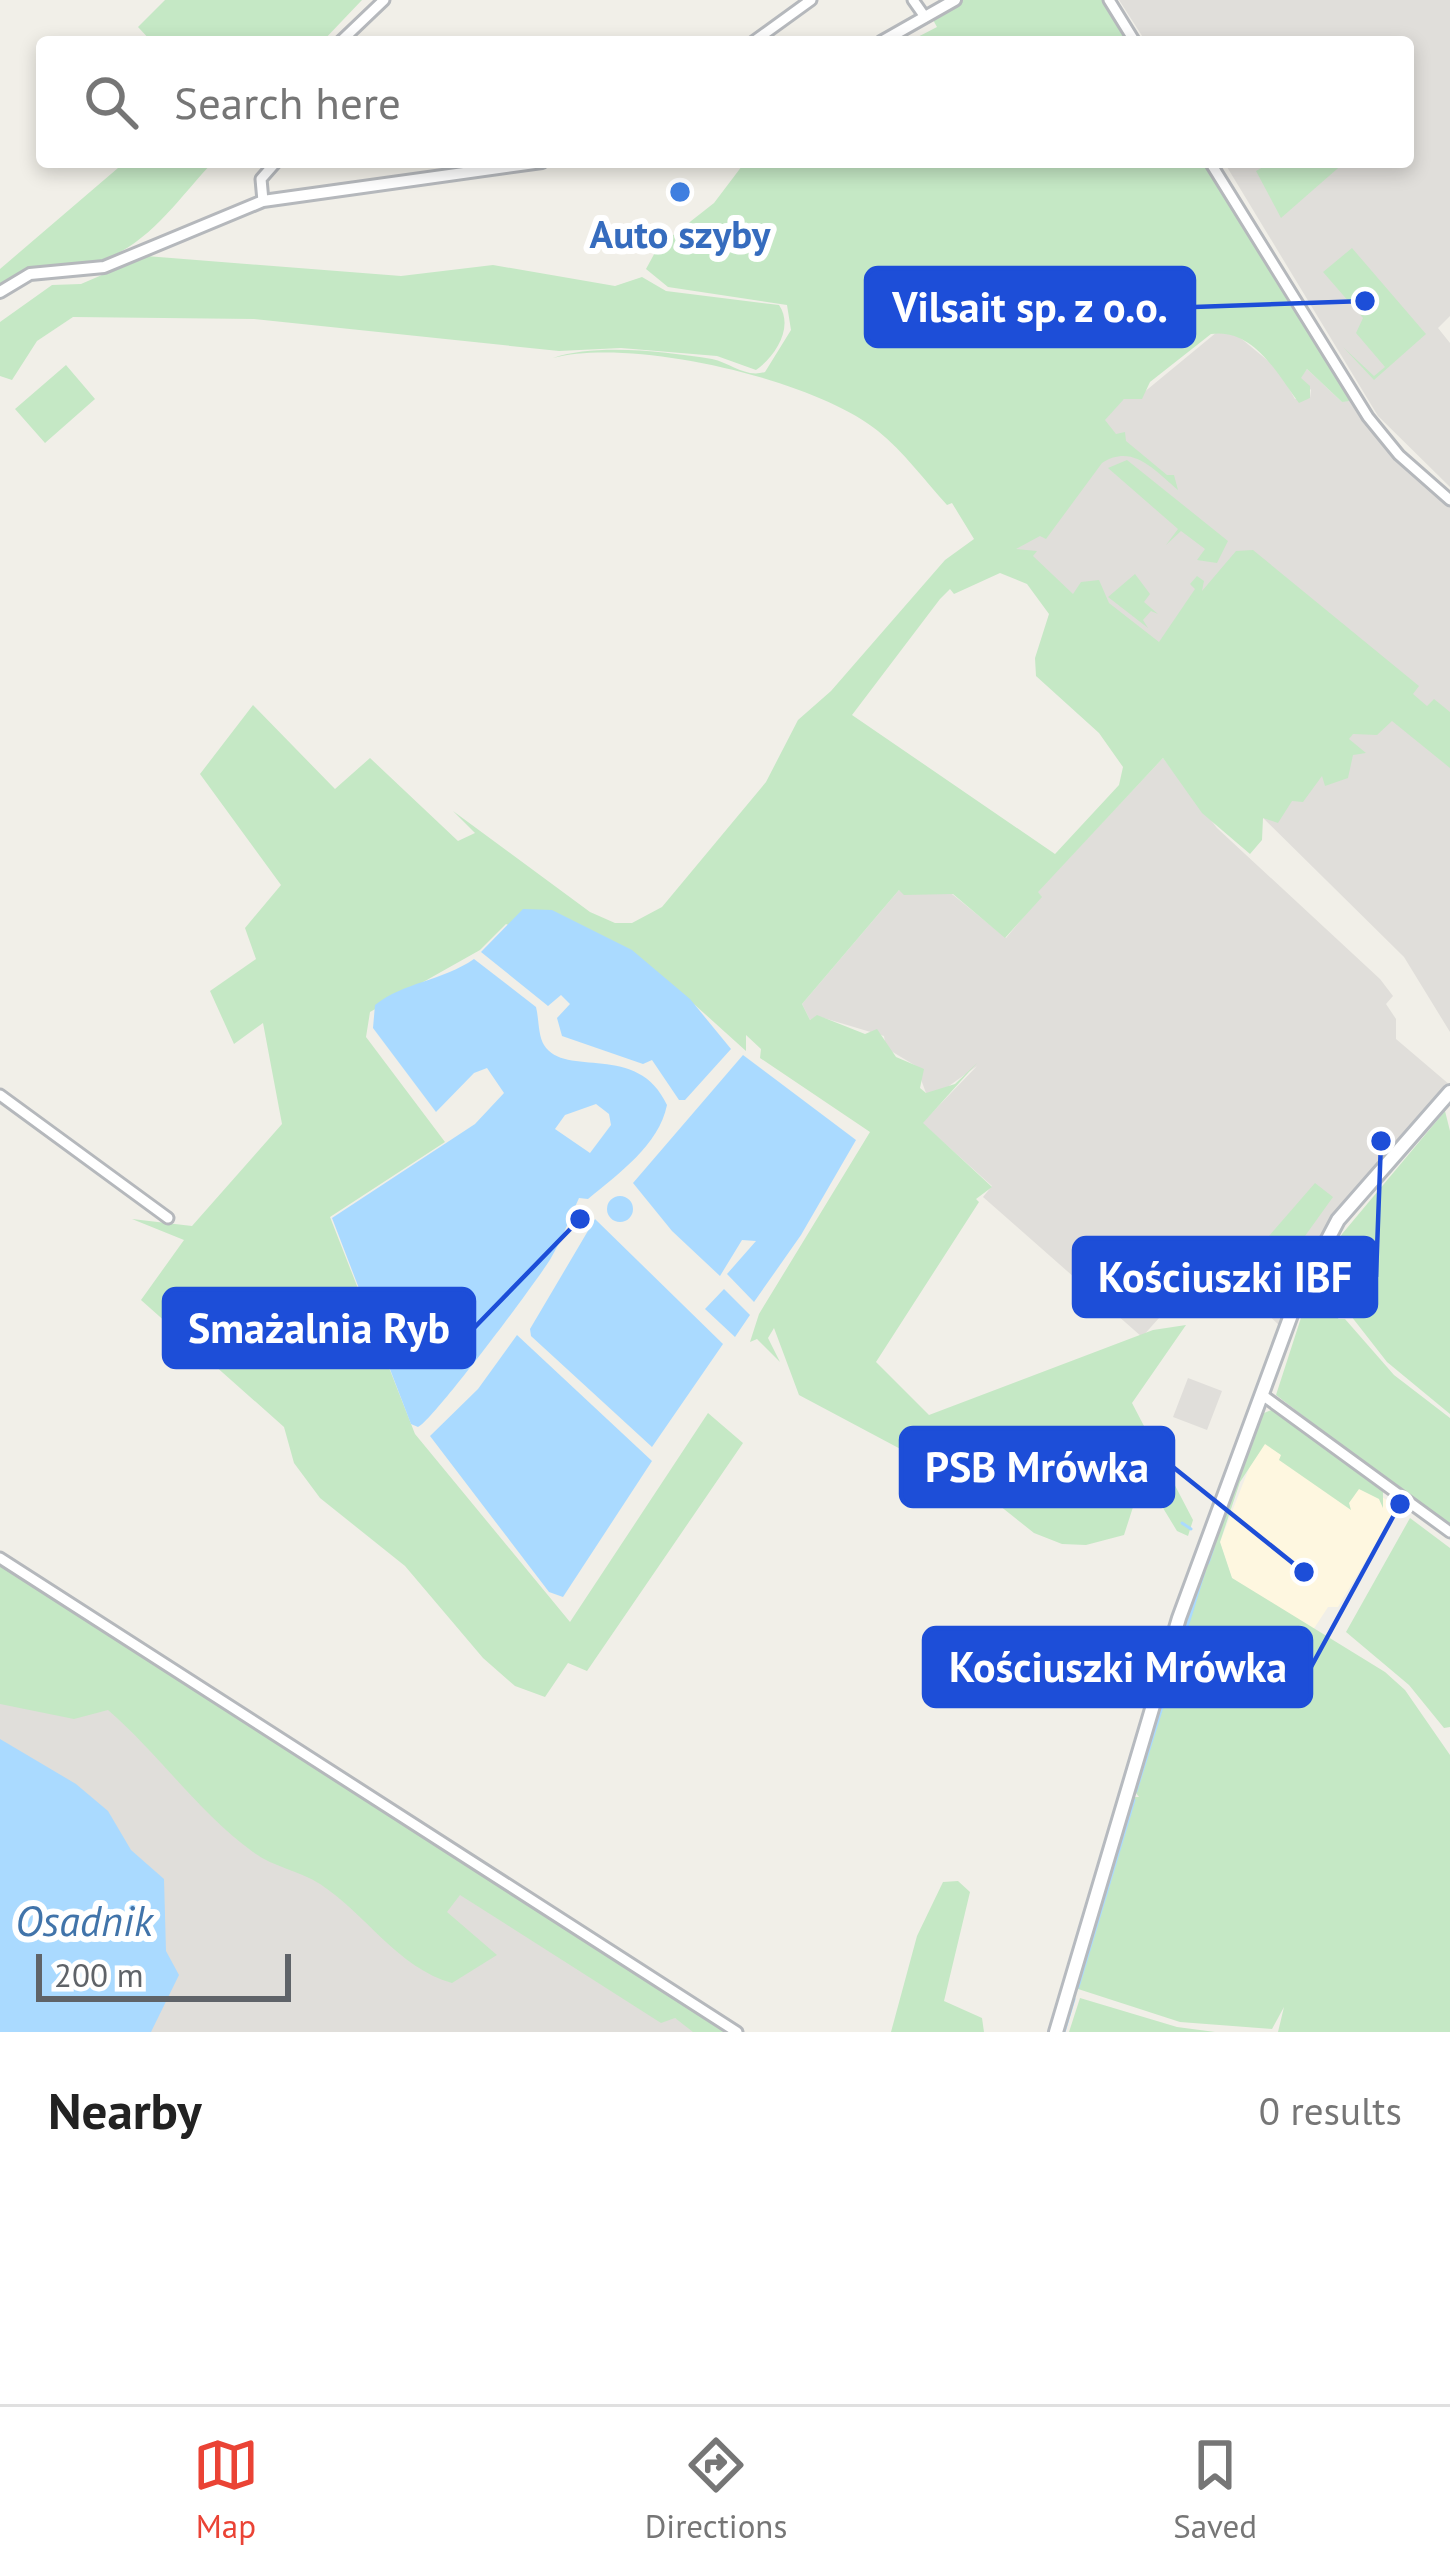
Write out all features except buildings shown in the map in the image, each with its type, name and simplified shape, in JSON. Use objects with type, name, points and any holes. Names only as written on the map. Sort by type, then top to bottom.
[{"type":"main road","points":[[1056,2032],[1164,1665],[1322,1244],[1369,1180],[1450,1092]]},
{"type":"street","points":[[346,36],[384,0]]},
{"type":"street","points":[[761,36],[811,0]]},
{"type":"street","points":[[913,0],[926,17]]},
{"type":"street","points":[[892,36],[955,0]]},
{"type":"street","points":[[1109,0],[1131,36]]},
{"type":"street","points":[[263,201],[261,179],[271,168]]},
{"type":"street","points":[[0,292],[30,274],[104,267],[263,201],[499,168]]},
{"type":"street","points":[[1214,168],[1368,416],[1399,455],[1450,500]]},
{"type":"street","points":[[0,1095],[168,1218]]},
{"type":"street","points":[[1262,1394],[1450,1532]]},
{"type":"street","points":[[0,1558],[736,2032]]},
{"type":"shaded area","points":[[1119,0],[1450,0],[1450,316],[1438,328],[1450,343],[1450,487],[1378,416],[1228,168],[1414,168],[1414,36],[1142,36]]},
{"type":"shaded area","points":[[1217,332],[1238,336],[1278,369],[1295,399],[1310,398],[1311,390],[1300,378],[1307,369],[1342,402],[1350,396],[1385,439],[1450,500],[1450,1032],[1404,957],[1173,729],[966,497],[1124,399],[1137,398]]},
{"type":"shaded area","points":[[1163,758],[1217,828],[1380,979],[1393,996],[1386,1004],[1396,1019],[1396,1039],[1450,1085],[1450,1092],[1338,1220],[1285,1331],[1211,1260],[1142,1337],[983,1197],[992,1186],[922,1123],[977,1066],[939,1093],[926,1093],[916,1066],[886,1048],[884,1036],[817,1016],[810,1020],[802,1004],[899,890],[952,894],[1006,938],[1041,896],[1037,892]]},
{"type":"shaded area","points":[[1188,1378],[1222,1391],[1207,1430],[1173,1417]]},
{"type":"shaded area","points":[[1270,1415],[1392,1504],[1393,1515],[1338,1607],[1328,1607],[1313,1630],[1232,1578],[1220,1542]]},
{"type":"shaded area","points":[[109,1686],[699,2032],[0,2032],[0,1688]]},
{"type":"green space","points":[[165,0],[362,0],[328,36],[146,36],[138,27]]},
{"type":"green space","points":[[963,0],[1104,0],[1126,36],[920,36],[937,27],[932,18]]},
{"type":"green space","points":[[118,168],[208,168],[144,236],[110,257],[21,272],[0,285],[0,269]]},
{"type":"green space","points":[[740,168],[1209,168],[1349,393],[1349,401],[1342,402],[1307,369],[1301,378],[1310,386],[1310,398],[1299,403],[1252,346],[1240,338],[1211,334],[1150,382],[1142,399],[1124,399],[1105,420],[1116,434],[1125,432],[1126,441],[1167,475],[1174,475],[1178,490],[1143,462],[1113,458],[1102,463],[1046,539],[1040,536],[1016,549],[1037,551],[1033,556],[1073,594],[1081,582],[1099,580],[1109,603],[1159,642],[1195,589],[1190,584],[1197,576],[1204,581],[1202,591],[1236,551],[1253,550],[1419,686],[1413,694],[1427,706],[1434,699],[1450,712],[1450,768],[1392,721],[1377,735],[1353,734],[1349,739],[1366,753],[1353,755],[1348,778],[1325,786],[1322,776],[1303,802],[1292,801],[1278,823],[1263,818],[1262,840],[1250,854],[1202,813],[1163,758],[1038,892],[1042,897],[1005,938],[953,894],[904,895],[899,890],[802,1004],[810,1020],[817,1015],[865,1034],[877,1029],[896,1057],[924,1069],[920,1088],[926,1093],[955,1084],[977,1063],[923,1123],[992,1187],[976,1199],[979,1202],[876,1362],[929,1415],[1153,1330],[1186,1325],[1132,1403],[1193,1520],[1188,1536],[1177,1531],[1163,1508],[1134,1504],[1124,1535],[1086,1545],[1062,1544],[1034,1533],[985,1494],[799,1395],[774,1328],[768,1338],[780,1362],[757,1339],[750,1342],[759,1314],[870,1132],[760,1058],[761,1049],[746,1035],[746,1051],[695,1005],[506,924],[480,950],[370,1012],[366,1037],[445,1142],[330,1217],[415,1434],[570,1622],[708,1413],[743,1443],[587,1671],[568,1663],[545,1697],[515,1686],[483,1658],[405,1566],[320,1498],[294,1463],[284,1427],[141,1300],[184,1240],[132,1219],[192,1226],[282,1124],[263,1023],[234,1044],[210,991],[256,959],[245,928],[281,885],[200,774],[253,705],[335,789],[370,758],[458,841],[475,833],[453,811],[590,912],[615,923],[632,923],[662,907],[766,782],[798,720],[831,691],[945,560],[974,539],[952,503],[947,505],[888,439],[849,412],[811,395],[674,358],[587,353],[553,358],[590,351],[632,350],[712,359],[744,372],[765,372],[791,330],[787,305],[668,287],[646,269],[658,247],[714,203]],"holes":[[[1000,573],[1027,584],[1049,614],[1035,658],[1036,676],[1099,733],[1123,767],[1119,785],[1055,854],[852,715],[950,589],[954,594]]]},
{"type":"green space","points":[[1261,168],[1338,168],[1281,218],[1256,171]]},
{"type":"green space","points":[[1352,248],[1426,334],[1374,380],[1343,347],[1374,376],[1385,367],[1356,333],[1363,318],[1323,272]]},
{"type":"green space","points":[[146,256],[401,276],[493,265],[615,286],[642,277],[666,291],[779,305],[784,332],[776,349],[756,370],[717,356],[621,348],[559,351],[254,319],[73,317],[37,341],[12,380],[0,376],[0,322],[52,285],[81,284]]},
{"type":"green space","points":[[66,365],[95,399],[45,443],[15,409]]},
{"type":"green space","points":[[1127,460],[1228,541],[1217,563],[1197,560],[1205,549],[1181,531],[1166,545],[1178,529],[1108,468]]},
{"type":"green space","points":[[1135,574],[1150,594],[1144,602],[1158,614],[1151,611],[1143,620],[1148,628],[1108,597]]},
{"type":"green space","points":[[1445,1111],[1450,1131],[1450,1414],[1387,1362],[1344,1307],[1338,1319],[1345,1319],[1394,1375],[1450,1418],[1450,1529],[1276,1395],[1310,1290],[1342,1234]]},
{"type":"green space","points":[[1315,1183],[1333,1197],[1300,1243],[1270,1316],[1234,1282],[1217,1302],[1194,1279],[1233,1238],[1255,1252]]},
{"type":"green space","points":[[1274,1409],[1383,1490],[1383,1508],[1379,1499],[1359,1489],[1349,1503],[1351,1510],[1279,1460],[1281,1455],[1265,1444],[1240,1482],[1220,1542],[1232,1578],[1385,1672],[1405,1690],[1450,1755],[1450,2032],[1278,2032],[1284,2007],[1272,2029],[1180,2022],[1075,1988],[1132,1797],[1139,1797],[1133,1789],[1181,1627],[1259,1415]]},
{"type":"green space","points":[[1410,1518],[1450,1548],[1450,1727],[1444,1728],[1409,1685],[1346,1632]]},
{"type":"green space","points":[[0,1563],[549,1912],[726,2032],[693,2032],[675,2018],[661,2023],[460,1895],[447,1912],[497,1955],[452,1983],[433,1976],[399,1953],[320,1884],[261,1857],[233,1836],[108,1710],[74,1719],[0,1704]]},
{"type":"green space","points":[[958,1881],[970,1892],[944,2001],[982,2018],[984,2032],[891,2032],[917,1936],[943,1882]]},
{"type":"green space","points":[[1080,1998],[1177,2027],[1215,2032],[1069,2032]]},
{"type":"water","points":[[523,909],[552,910],[632,950],[690,999],[731,1049],[685,1100],[679,1100],[652,1060],[643,1064],[562,1036],[557,1018],[570,1004],[561,995],[548,1006],[481,952]]},
{"type":"water","points":[[474,959],[536,1007],[542,1041],[554,1055],[638,1073],[654,1085],[667,1105],[656,1133],[636,1158],[588,1199],[579,1198],[542,1271],[462,1378],[418,1427],[411,1424],[332,1218],[475,1124],[504,1093],[487,1068],[474,1073],[436,1112],[373,1028],[375,1005]],"holes":[[[596,1104],[609,1114],[611,1125],[590,1153],[555,1129],[565,1115]]]},
{"type":"water","points":[[743,1055],[856,1140],[801,1235],[754,1302],[727,1274],[756,1241],[742,1240],[720,1276],[672,1231],[633,1183]]},
{"type":"water","points":[[620,1196],[633,1209],[620,1222],[607,1209]]},
{"type":"water","points":[[595,1219],[723,1344],[652,1447],[531,1336],[530,1329]]},
{"type":"water","points":[[724,1289],[750,1315],[735,1337],[705,1309]]},
{"type":"water","points":[[517,1335],[652,1461],[563,1597],[549,1592],[430,1436],[478,1389]]},
{"type":"water","name":"Osadnik","points":[[0,1739],[76,1784],[108,1811],[131,1850],[164,1879],[166,1951],[179,1975],[151,2032],[0,2032]]},
{"type":"waterway","points":[[1182,1523],[1191,1529]]},
{"type":"waterway","points":[[1208,1563],[1213,1548]]},
{"type":"waterway","points":[[1136,1791],[1204,1572]]},
{"type":"waterway","points":[[1078,1987],[1134,1800]]},
{"type":"waterway","points":[[1064,2032],[1074,1999]]},
{"type":"place","name":"Auto szyby","points":[[680,192]]},
{"type":"place","name":"Vilsait sp. z o.o.","points":[[1365,301]]},
{"type":"place","name":"Kościuszki IBF","points":[[1381,1141]]},
{"type":"place","name":"Smażalnia Ryb","points":[[580,1219]]},
{"type":"place","name":"Kościuszki Mrówka","points":[[1400,1504]]},
{"type":"place","name":"PSB Mrówka","points":[[1304,1572]]}]
